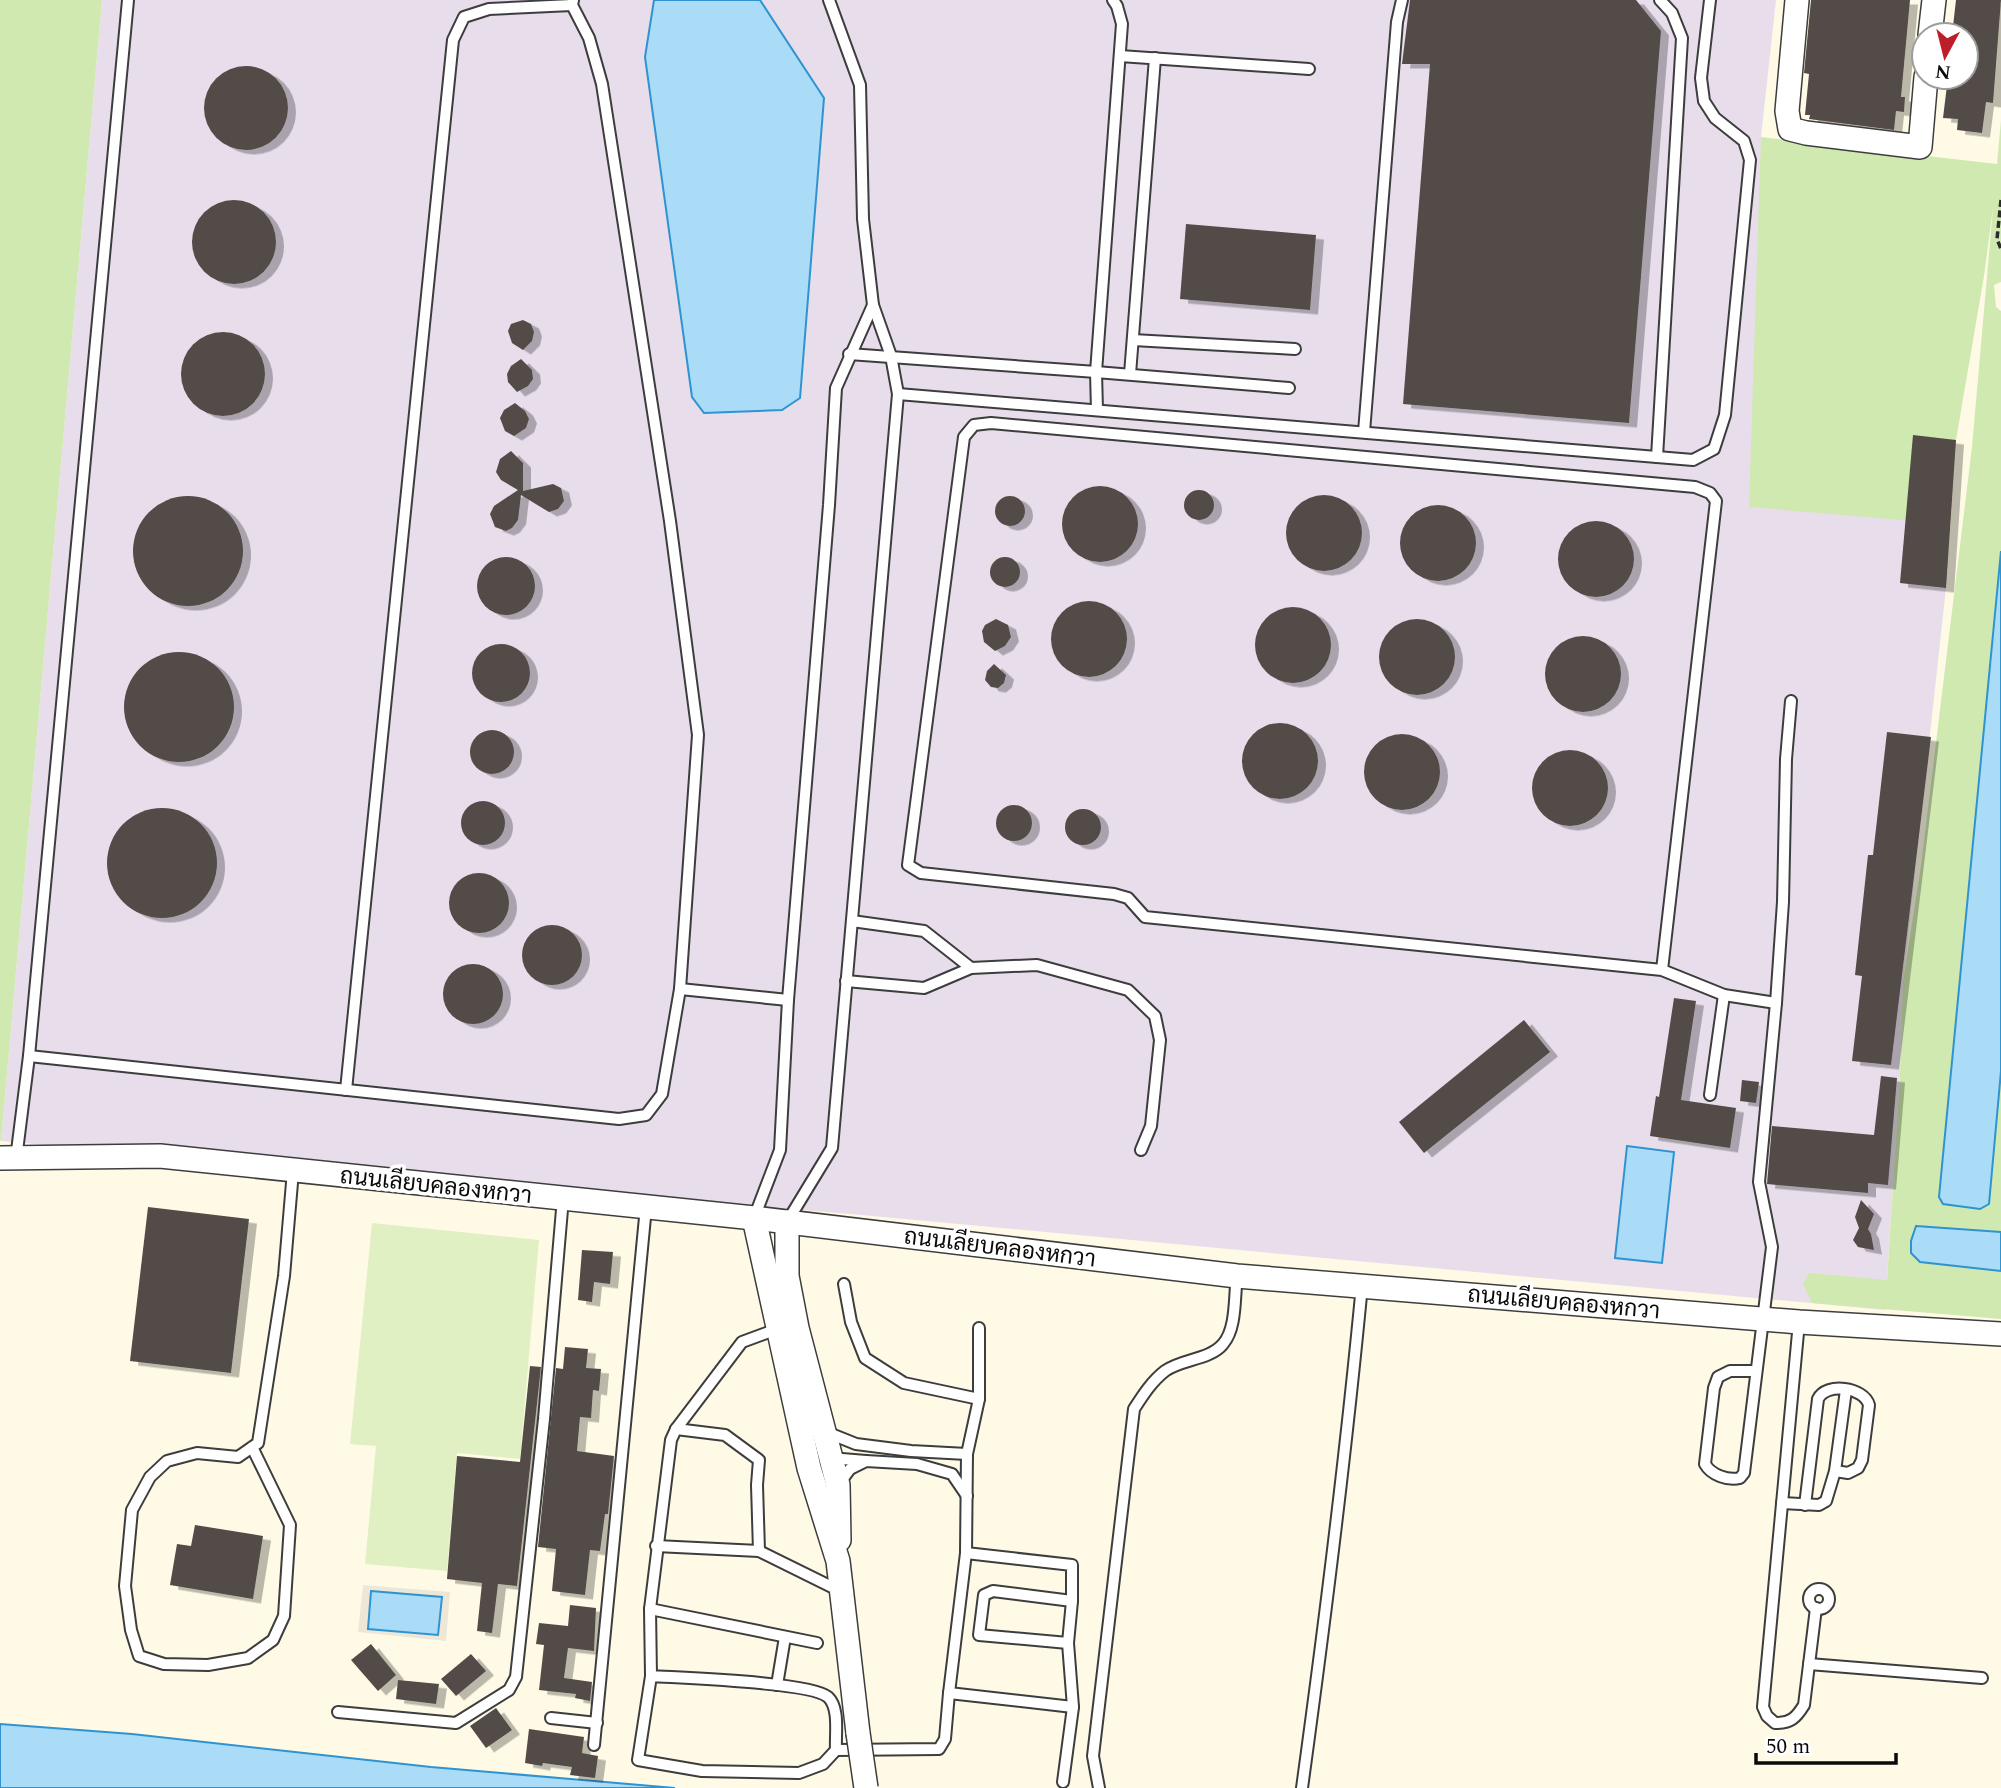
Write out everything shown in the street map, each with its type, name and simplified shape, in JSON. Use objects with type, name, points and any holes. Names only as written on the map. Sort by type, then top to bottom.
[{"type":"street","points":[[1797,0],[1787,111],[1790,129],[1920,147],[1925,91]]},
{"type":"street","points":[[1932,21],[1934,0]]},
{"type":"street","name":"ถนนเลียบคลองหกวา","points":[[8,1158],[160,1156],[754,1218],[1237,1276],[1799,1322],[2001,1334]]},
{"type":"street","points":[[754,1218],[787,1328],[828,1446],[838,1485],[838,1561]]},
{"type":"street","points":[[787,1222],[787,1328],[804,1450],[838,1561],[866,1788]]},
{"type":"lane","points":[[8,1158],[29,1056],[128,0]]},
{"type":"lane","points":[[787,1222],[832,1148],[898,394],[891,356],[873,305],[863,219],[860,85],[829,0]]},
{"type":"lane","points":[[1097,410],[1096,372],[1122,24],[1113,0]]},
{"type":"lane","points":[[1364,432],[1397,22],[1402,0]]},
{"type":"lane","points":[[1657,457],[1682,38],[1672,13],[1660,0]]},
{"type":"lane","points":[[898,394],[1693,460],[1714,449],[1725,415],[1750,160],[1744,141],[1715,118],[1704,101],[1700,78],[1710,0]]},
{"type":"lane","points":[[29,1056],[346,1090],[619,1119],[646,1115],[662,1094],[680,989],[698,734],[670,521],[602,84],[589,38],[572,3],[489,9],[464,17],[453,40],[346,1090]]},
{"type":"lane","points":[[1119,56],[1309,69]]},
{"type":"lane","points":[[1130,374],[1155,58]]},
{"type":"lane","points":[[754,1218],[780,1150],[788,1000],[828,519],[836,388],[873,305]]},
{"type":"lane","points":[[1133,340],[1295,349]]},
{"type":"lane","points":[[849,354],[1289,388]]},
{"type":"lane","points":[[1662,970],[1716,501],[1710,493],[1695,486],[991,423],[974,425],[964,437],[908,865],[921,873],[1114,894],[1128,898],[1145,916],[1662,970],[1724,995],[1776,1003]]},
{"type":"lane","points":[[1756,1371],[1730,1371],[1718,1377],[1714,1388],[1705,1464],[1714,1474],[1735,1480],[1744,1473],[1772,1247],[1759,1182],[1783,902],[1786,759],[1791,701]]},
{"type":"lane","points":[[852,921],[924,931],[971,968]]},
{"type":"lane","points":[[846,981],[924,988],[971,968],[1037,965],[1128,990],[1154,1016],[1160,1040],[1151,1126],[1140,1150]]},
{"type":"lane","points":[[680,989],[788,1000]]},
{"type":"lane","points":[[1710,1095],[1724,995]]},
{"type":"lane","points":[[252,1447],[290,1525],[284,1616],[273,1640],[248,1658],[208,1665],[164,1664],[139,1656],[131,1630],[125,1586],[132,1510],[150,1477],[167,1461],[197,1453],[238,1457],[252,1447],[258,1443],[282,1289],[293,1171]]},
{"type":"lane","points":[[338,1712],[456,1723],[509,1689],[516,1676],[543,1432],[564,1198]]},
{"type":"lane","points":[[594,1745],[646,1207]]},
{"type":"lane","points":[[1099,1788],[1093,1756],[1134,1409],[1147,1388],[1166,1370],[1210,1353],[1223,1345],[1230,1331],[1237,1276]]},
{"type":"lane","points":[[844,1284],[851,1322],[865,1358],[904,1384],[979,1399]]},
{"type":"lane","points":[[1302,1788],[1352,1392],[1362,1285]]},
{"type":"lane","points":[[1799,1322],[1763,1707],[1767,1716],[1775,1723],[1787,1723],[1796,1718],[1804,1705],[1816,1608]]},
{"type":"lane","points":[[787,1328],[742,1342],[670,1440],[650,1609],[651,1676],[638,1760],[702,1771],[799,1773],[823,1763],[836,1750],[939,1749],[945,1739],[948,1693],[966,1553],[967,1454],[979,1399],[979,1328]]},
{"type":"lane","points":[[1805,1505],[1818,1399],[1821,1392],[1828,1388],[1861,1394],[1867,1398],[1869,1405],[1858,1468],[1848,1473],[1835,1471]]},
{"type":"lane","points":[[1782,1503],[1819,1505],[1826,1501],[1835,1471],[1846,1390]]},
{"type":"lane","points":[[676,1429],[725,1435],[759,1460],[759,1551]]},
{"type":"lane","points":[[804,1450],[856,1444],[967,1454]]},
{"type":"lane","points":[[828,1446],[856,1444]]},
{"type":"lane","points":[[828,1446],[866,1461],[917,1464],[951,1474],[967,1496]]},
{"type":"lane","points":[[838,1485],[850,1469],[866,1461]]},
{"type":"lane","points":[[656,1546],[759,1551],[843,1592]]},
{"type":"lane","points":[[966,1553],[1072,1565],[1068,1643],[1073,1707],[1063,1782]]},
{"type":"lane","points":[[1068,1643],[979,1634],[984,1595],[993,1591],[1072,1601]]},
{"type":"lane","points":[[650,1609],[817,1643]]},
{"type":"lane","points":[[777,1685],[785,1637]]},
{"type":"lane","points":[[1809,1664],[1982,1678]]},
{"type":"lane","points":[[651,1676],[777,1685],[816,1691],[828,1697],[834,1706],[836,1750]]},
{"type":"lane","points":[[948,1693],[1073,1707]]},
{"type":"lane","points":[[551,1718],[597,1723]]},
{"type":"path","points":[[2001,200],[1997,239],[2001,249]]},
{"type":"shaded area","points":[[102,0],[1776,0],[1761,137],[1950,524],[1946,588],[1903,981],[1885,1310],[862,1215],[1,1141]]},
{"type":"shaded area","points":[[363,1585],[450,1592],[446,1641],[358,1632]]},
{"type":"green space","points":[[0,0],[102,0],[1,1141],[0,1140]]},
{"type":"green space","points":[[2001,120],[2001,282],[1994,285],[1996,307],[2001,311],[2001,551],[1939,1197],[1989,1204],[2001,1071],[2001,1232],[1917,1226],[1911,1240],[1911,1253],[1920,1262],[2001,1271],[2001,1319],[1812,1303],[1803,1284],[1809,1273],[1887,1280],[1903,981],[1921,866],[1972,447],[1993,208],[1956,440],[1950,524],[1749,507],[1761,137],[1997,164]]},
{"type":"green space","points":[[372,1223],[539,1240],[520,1459],[457,1453],[447,1571],[365,1564],[376,1446],[350,1444]]},
{"type":"water","points":[[654,0],[760,0],[824,98],[800,398],[782,410],[704,413],[692,397],[645,57]]},
{"type":"water","points":[[2001,551],[2001,1071],[1989,1204],[1980,1209],[1943,1204],[1939,1197]]},
{"type":"water","points":[[1627,1146],[1674,1152],[1662,1263],[1615,1258]]},
{"type":"water","points":[[1916,1226],[2001,1232],[2001,1271],[1920,1262],[1911,1253],[1911,1241]]},
{"type":"water","points":[[371,1591],[442,1597],[438,1635],[368,1629]]},
{"type":"water","points":[[0,1724],[132,1734],[431,1767],[675,1788],[0,1788]]},
{"type":"building","points":[[1410,0],[1636,0],[1661,31],[1629,423],[1403,404],[1430,64],[1402,64]]},
{"type":"building","points":[[1811,0],[1910,0],[1901,97],[1905,97],[1904,112],[1896,111],[1894,130],[1809,119],[1810,115],[1805,115],[1809,74],[1804,73]]},
{"type":"building","points":[[1956,0],[2001,0],[1993,103],[1986,102],[1982,133],[1957,130],[1958,119],[1943,118],[1946,91],[1980,91],[1980,21],[1954,21]]},
{"type":"building","points":[[238,66],[254,66],[270,73],[281,84],[288,100],[285,124],[276,138],[254,150],[238,150],[222,143],[211,132],[204,116],[204,100],[211,84],[222,73]]},
{"type":"building","points":[[226,200],[242,200],[258,207],[269,218],[276,234],[273,258],[264,272],[242,284],[226,284],[210,277],[199,266],[192,250],[192,234],[199,218],[210,207]]},
{"type":"building","points":[[1186,224],[1316,235],[1310,310],[1180,299]]},
{"type":"building","points":[[523,320],[531,324],[534,332],[532,341],[523,350],[512,343],[508,331],[511,324]]},
{"type":"building","points":[[215,332],[231,332],[247,339],[258,350],[265,366],[262,390],[253,404],[231,416],[215,416],[199,409],[188,398],[181,382],[181,366],[188,350],[199,339]]},
{"type":"building","points":[[521,359],[532,370],[533,379],[528,386],[517,392],[508,382],[507,374],[511,366]]},
{"type":"building","points":[[515,403],[525,411],[529,419],[526,428],[514,436],[505,431],[500,418],[504,410]]},
{"type":"building","points":[[1913,435],[1956,440],[1946,588],[1900,583]]},
{"type":"building","points":[[511,451],[523,463],[523,491],[553,484],[561,488],[564,501],[558,509],[549,512],[521,495],[518,520],[506,531],[495,527],[490,514],[494,506],[518,490],[501,480],[496,472],[500,459]]},
{"type":"building","points":[[1100,486],[1115,489],[1127,497],[1135,509],[1138,524],[1135,539],[1127,551],[1115,559],[1100,562],[1085,559],[1073,551],[1065,539],[1062,524],[1065,509],[1073,497],[1085,489]]},
{"type":"building","points":[[1199,490],[1205,491],[1213,499],[1213,511],[1205,519],[1199,520],[1193,519],[1185,511],[1184,505],[1185,499],[1193,491]]},
{"type":"building","points":[[1317,495],[1331,495],[1345,501],[1356,512],[1362,533],[1359,548],[1351,560],[1331,571],[1317,571],[1303,565],[1292,554],[1286,540],[1286,526],[1292,512],[1303,501]]},
{"type":"building","points":[[188,496],[209,500],[227,512],[239,530],[243,551],[239,572],[227,590],[209,602],[188,606],[167,602],[149,590],[137,572],[133,551],[137,530],[149,512],[167,500]]},
{"type":"building","points":[[1010,496],[1016,497],[1024,505],[1024,517],[1016,525],[1010,526],[1004,525],[996,517],[995,511],[996,505],[1004,497]]},
{"type":"building","points":[[1431,505],[1445,505],[1459,511],[1470,522],[1476,543],[1473,558],[1465,570],[1445,581],[1431,581],[1417,575],[1406,564],[1400,550],[1400,536],[1406,522],[1417,511]]},
{"type":"building","points":[[1589,521],[1603,521],[1617,527],[1628,538],[1634,559],[1631,574],[1623,586],[1603,597],[1589,597],[1575,591],[1564,580],[1558,566],[1558,552],[1564,538],[1575,527]]},
{"type":"building","points":[[500,557],[512,557],[527,565],[535,580],[535,592],[527,607],[512,615],[500,615],[485,607],[477,592],[477,580],[485,565]]},
{"type":"building","points":[[1005,557],[1011,558],[1019,566],[1019,578],[1011,586],[1005,587],[999,586],[991,578],[990,572],[991,566],[999,558]]},
{"type":"building","points":[[1089,601],[1104,604],[1116,612],[1124,624],[1127,639],[1124,654],[1116,666],[1104,674],[1089,677],[1074,674],[1062,666],[1054,654],[1051,639],[1054,624],[1062,612],[1074,604]]},
{"type":"building","points":[[1293,607],[1308,610],[1320,618],[1328,630],[1331,645],[1328,660],[1320,672],[1308,680],[1293,683],[1278,680],[1266,672],[1258,660],[1255,645],[1258,630],[1266,618],[1278,610]]},
{"type":"building","points":[[996,619],[1008,625],[1011,637],[1005,646],[995,651],[984,642],[982,631],[985,625]]},
{"type":"building","points":[[1417,619],[1432,622],[1444,630],[1452,642],[1455,657],[1452,672],[1444,684],[1432,692],[1417,695],[1402,692],[1390,684],[1382,672],[1379,657],[1382,642],[1390,630],[1402,622]]},
{"type":"building","points":[[1583,636],[1598,639],[1610,647],[1618,659],[1621,674],[1618,689],[1610,701],[1598,709],[1583,712],[1568,709],[1556,701],[1548,689],[1545,674],[1548,659],[1556,647],[1568,639]]},
{"type":"building","points":[[495,644],[507,644],[522,652],[530,667],[530,679],[522,694],[507,702],[495,702],[480,694],[472,679],[472,667],[480,652]]},
{"type":"building","points":[[179,652],[200,656],[218,668],[230,686],[234,707],[230,728],[218,746],[200,758],[179,762],[158,758],[140,746],[128,728],[124,707],[128,686],[140,668],[158,656]]},
{"type":"building","points":[[994,664],[1006,675],[1004,683],[998,688],[991,687],[985,680],[987,671]]},
{"type":"building","points":[[1280,723],[1295,726],[1307,734],[1315,746],[1318,761],[1315,776],[1307,788],[1295,796],[1280,799],[1265,796],[1253,788],[1245,776],[1242,761],[1245,746],[1253,734],[1265,726]]},
{"type":"building","points":[[492,730],[507,737],[514,752],[507,767],[492,774],[477,767],[470,752],[477,737]]},
{"type":"building","points":[[1887,732],[1931,737],[1891,1065],[1852,1061],[1862,976],[1855,975],[1868,855],[1873,855]]},
{"type":"building","points":[[1402,734],[1417,737],[1429,745],[1437,757],[1440,772],[1437,787],[1429,799],[1417,807],[1402,810],[1387,807],[1375,799],[1367,787],[1364,772],[1367,757],[1375,745],[1387,737]]},
{"type":"building","points":[[1570,750],[1585,753],[1597,761],[1605,773],[1608,788],[1605,803],[1597,815],[1585,823],[1570,826],[1555,823],[1543,815],[1535,803],[1532,788],[1535,773],[1543,761],[1555,753]]},
{"type":"building","points":[[483,801],[498,808],[505,823],[498,838],[483,845],[468,838],[461,823],[468,808]]},
{"type":"building","points":[[1014,805],[1027,810],[1032,823],[1027,836],[1014,841],[1001,836],[996,823],[1001,810]]},
{"type":"building","points":[[162,808],[183,812],[201,824],[213,842],[217,863],[213,884],[201,902],[183,914],[162,918],[141,914],[123,902],[111,884],[107,863],[111,842],[123,824],[141,812]]},
{"type":"building","points":[[1083,809],[1096,814],[1101,827],[1096,840],[1083,845],[1070,840],[1065,827],[1070,814]]},
{"type":"building","points":[[479,873],[496,878],[504,886],[509,903],[504,920],[496,928],[479,933],[462,928],[454,920],[449,903],[454,886],[462,878]]},
{"type":"building","points":[[552,925],[569,930],[577,938],[582,955],[577,972],[569,980],[552,985],[535,980],[527,972],[522,955],[527,938],[535,930]]},
{"type":"building","points":[[473,964],[490,969],[498,977],[503,994],[498,1011],[490,1019],[473,1024],[456,1019],[448,1011],[443,994],[448,977],[456,969]]},
{"type":"building","points":[[1674,998],[1696,1001],[1681,1100],[1736,1108],[1730,1148],[1650,1136],[1656,1096],[1659,1097]]},
{"type":"building","points":[[1524,1020],[1550,1052],[1424,1153],[1399,1122]]},
{"type":"building","points":[[1881,1076],[1897,1078],[1888,1185],[1868,1183],[1868,1193],[1767,1184],[1772,1126],[1874,1135]]},
{"type":"building","points":[[1742,1080],[1759,1082],[1756,1103],[1740,1101]]},
{"type":"building","points":[[1861,1200],[1874,1214],[1868,1229],[1874,1250],[1858,1247],[1853,1240],[1859,1228],[1855,1217]]},
{"type":"building","points":[[148,1207],[249,1219],[231,1373],[130,1361]]},
{"type":"building","points":[[582,1250],[613,1252],[610,1284],[594,1282],[592,1302],[578,1300]]},
{"type":"building","points":[[565,1347],[588,1349],[586,1368],[601,1369],[599,1391],[593,1390],[591,1418],[580,1417],[577,1451],[614,1456],[608,1514],[605,1514],[600,1551],[590,1550],[585,1595],[552,1591],[556,1549],[538,1547],[556,1368],[563,1369]]},
{"type":"building","points":[[530,1366],[541,1367],[517,1586],[498,1584],[492,1633],[477,1631],[482,1583],[447,1579],[457,1456],[520,1462]]},
{"type":"building","points":[[195,1525],[263,1536],[253,1599],[170,1585],[177,1544],[191,1546]]},
{"type":"building","points":[[570,1605],[596,1608],[594,1651],[568,1648],[564,1678],[592,1682],[590,1701],[575,1698],[576,1694],[539,1690],[544,1645],[536,1644],[539,1623],[568,1626]]},
{"type":"building","points":[[371,1644],[396,1675],[378,1691],[351,1660]]},
{"type":"building","points":[[471,1654],[486,1671],[456,1696],[441,1679]]},
{"type":"building","points":[[398,1680],[439,1684],[436,1704],[396,1699]]},
{"type":"building","points":[[496,1708],[512,1730],[486,1748],[470,1726]]},
{"type":"building","points":[[529,1729],[584,1737],[582,1753],[598,1756],[595,1778],[570,1775],[572,1767],[525,1763]]}]
